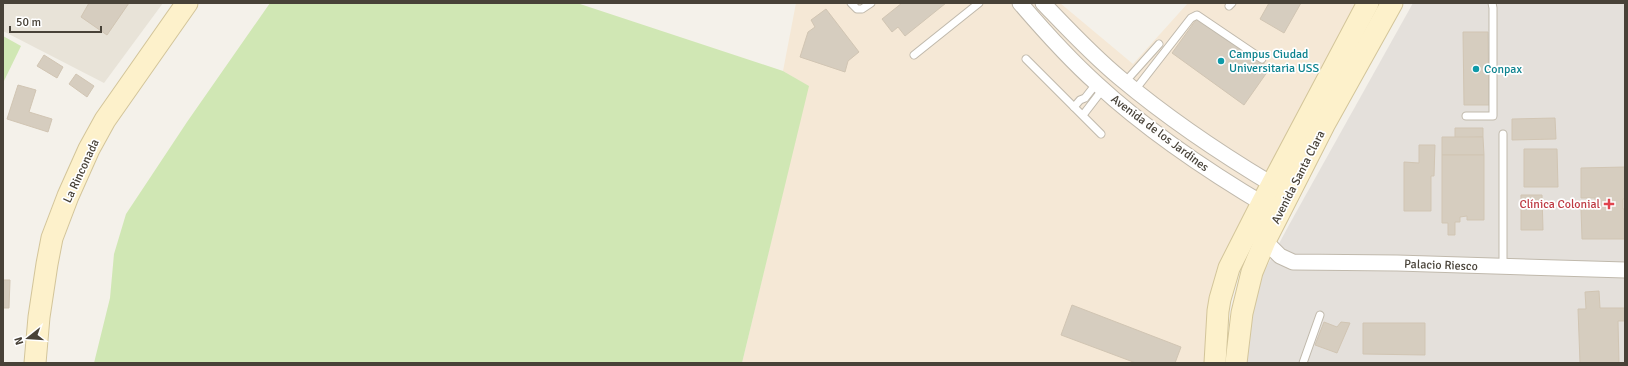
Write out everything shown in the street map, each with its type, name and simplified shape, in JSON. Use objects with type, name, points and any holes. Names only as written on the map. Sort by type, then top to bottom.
[{"type":"street","name":"La Rinconada","points":[[35,363],[46,264],[52,238],[68,196],[89,149],[105,120],[187,3]]},
{"type":"street","name":"Avenida de los Jardines","points":[[1020,3],[1061,49],[1100,86],[1165,140],[1215,174],[1270,208]]},
{"type":"street","name":"Avenida de los Jardines","points":[[1043,3],[1077,39],[1127,83],[1198,136],[1281,189]]},
{"type":"street","name":"Avenida Santa Clara","points":[[1281,189],[1368,3]]},
{"type":"street","name":"Avenida Santa Clara","points":[[1215,363],[1218,311],[1225,281],[1236,252],[1270,208],[1324,125],[1392,3]]},
{"type":"street","points":[[1100,86],[1105,64]]},
{"type":"street","points":[[1100,86],[1111,80],[1127,83]]},
{"type":"street","name":"Avenida Santa Clara","points":[[1236,363],[1238,334],[1245,297],[1252,272],[1265,241],[1270,208]]},
{"type":"street","name":"Palacio Riesco","points":[[1265,241],[1280,256],[1293,262],[1397,263],[1625,270]]},
{"type":"lane","points":[[851,3],[857,9],[862,9],[871,3]]},
{"type":"lane","points":[[914,55],[980,3]]},
{"type":"lane","points":[[1466,116],[1493,116],[1492,3]]},
{"type":"lane","points":[[1127,83],[1191,18],[1197,14],[1262,59]]},
{"type":"lane","points":[[1127,83],[1159,44]]},
{"type":"lane","points":[[1026,60],[1101,134]]},
{"type":"lane","points":[[1074,107],[1080,100],[1085,98],[1100,86]]},
{"type":"lane","points":[[1083,115],[1100,86]]},
{"type":"lane","points":[[1503,134],[1503,267]]},
{"type":"lane","points":[[1303,363],[1320,315]]},
{"type":"shaded area","points":[[3,3],[163,3],[104,83],[3,31]]},
{"type":"shaded area","points":[[796,3],[1060,3],[1133,64],[1188,3],[1360,3],[1232,247],[1207,363],[742,363],[808,86],[783,71]]},
{"type":"shaded area","points":[[1413,3],[1625,3],[1625,363],[1242,363],[1252,294]]},
{"type":"green space","points":[[270,3],[577,3],[783,71],[809,86],[742,363],[94,363],[110,298],[114,254],[126,214],[187,122]]},
{"type":"green space","points":[[3,36],[21,46],[3,83]]},
{"type":"building","points":[[89,3],[129,3],[107,35],[81,17]]},
{"type":"building","points":[[902,3],[946,3],[905,36],[898,27],[892,32],[882,19]]},
{"type":"building","points":[[1269,3],[1301,3],[1284,33],[1260,19]]},
{"type":"building","points":[[826,9],[859,52],[848,61],[845,72],[800,57],[808,32],[815,27],[811,20]]},
{"type":"building","name":"Campus Ciudad Universitaria USS","points":[[1198,17],[1270,68],[1244,105],[1172,53]]},
{"type":"building","name":"Conpax","points":[[1463,32],[1488,32],[1489,105],[1464,105]]},
{"type":"building","points":[[44,55],[63,67],[57,78],[37,66]]},
{"type":"building","points":[[76,74],[94,86],[87,97],[69,84]]},
{"type":"building","points":[[18,85],[36,90],[29,112],[52,119],[48,132],[7,119]]},
{"type":"building","points":[[1555,118],[1556,139],[1512,140],[1512,119]]},
{"type":"building","points":[[1455,128],[1483,128],[1483,137],[1455,138]]},
{"type":"building","points":[[1442,137],[1483,137],[1484,155],[1442,155]]},
{"type":"building","points":[[1419,145],[1435,145],[1434,176],[1431,176],[1431,211],[1404,211],[1404,162],[1419,163]]},
{"type":"building","points":[[1524,149],[1557,149],[1558,187],[1524,187]]},
{"type":"building","points":[[1442,155],[1484,155],[1484,220],[1467,220],[1467,216],[1460,217],[1460,222],[1455,222],[1455,235],[1448,235],[1448,223],[1442,223]]},
{"type":"building","name":"Clínica Colonial","points":[[1625,167],[1625,199],[1623,199],[1623,209],[1625,209],[1625,239],[1582,239],[1581,209],[1596,209],[1595,198],[1581,198],[1581,168]]},
{"type":"building","points":[[1521,195],[1542,195],[1543,230],[1521,230]]},
{"type":"building","points":[[3,280],[10,280],[9,308],[3,308]]},
{"type":"building","points":[[1599,291],[1600,308],[1625,308],[1625,321],[1618,321],[1619,363],[1580,363],[1578,309],[1586,309],[1585,292]]},
{"type":"building","points":[[1072,305],[1181,347],[1175,363],[1136,363],[1061,335]]},
{"type":"building","points":[[1324,322],[1337,327],[1341,322],[1350,323],[1337,353],[1315,345]]},
{"type":"building","points":[[1363,323],[1425,323],[1425,355],[1363,354]]},
{"type":"place","name":"Campus Ciudad Universitaria USS","points":[[1221,61]]},
{"type":"place","name":"Conpax","points":[[1476,69]]},
{"type":"place","name":"Clínica Colonial","points":[[1609,204]]}]
